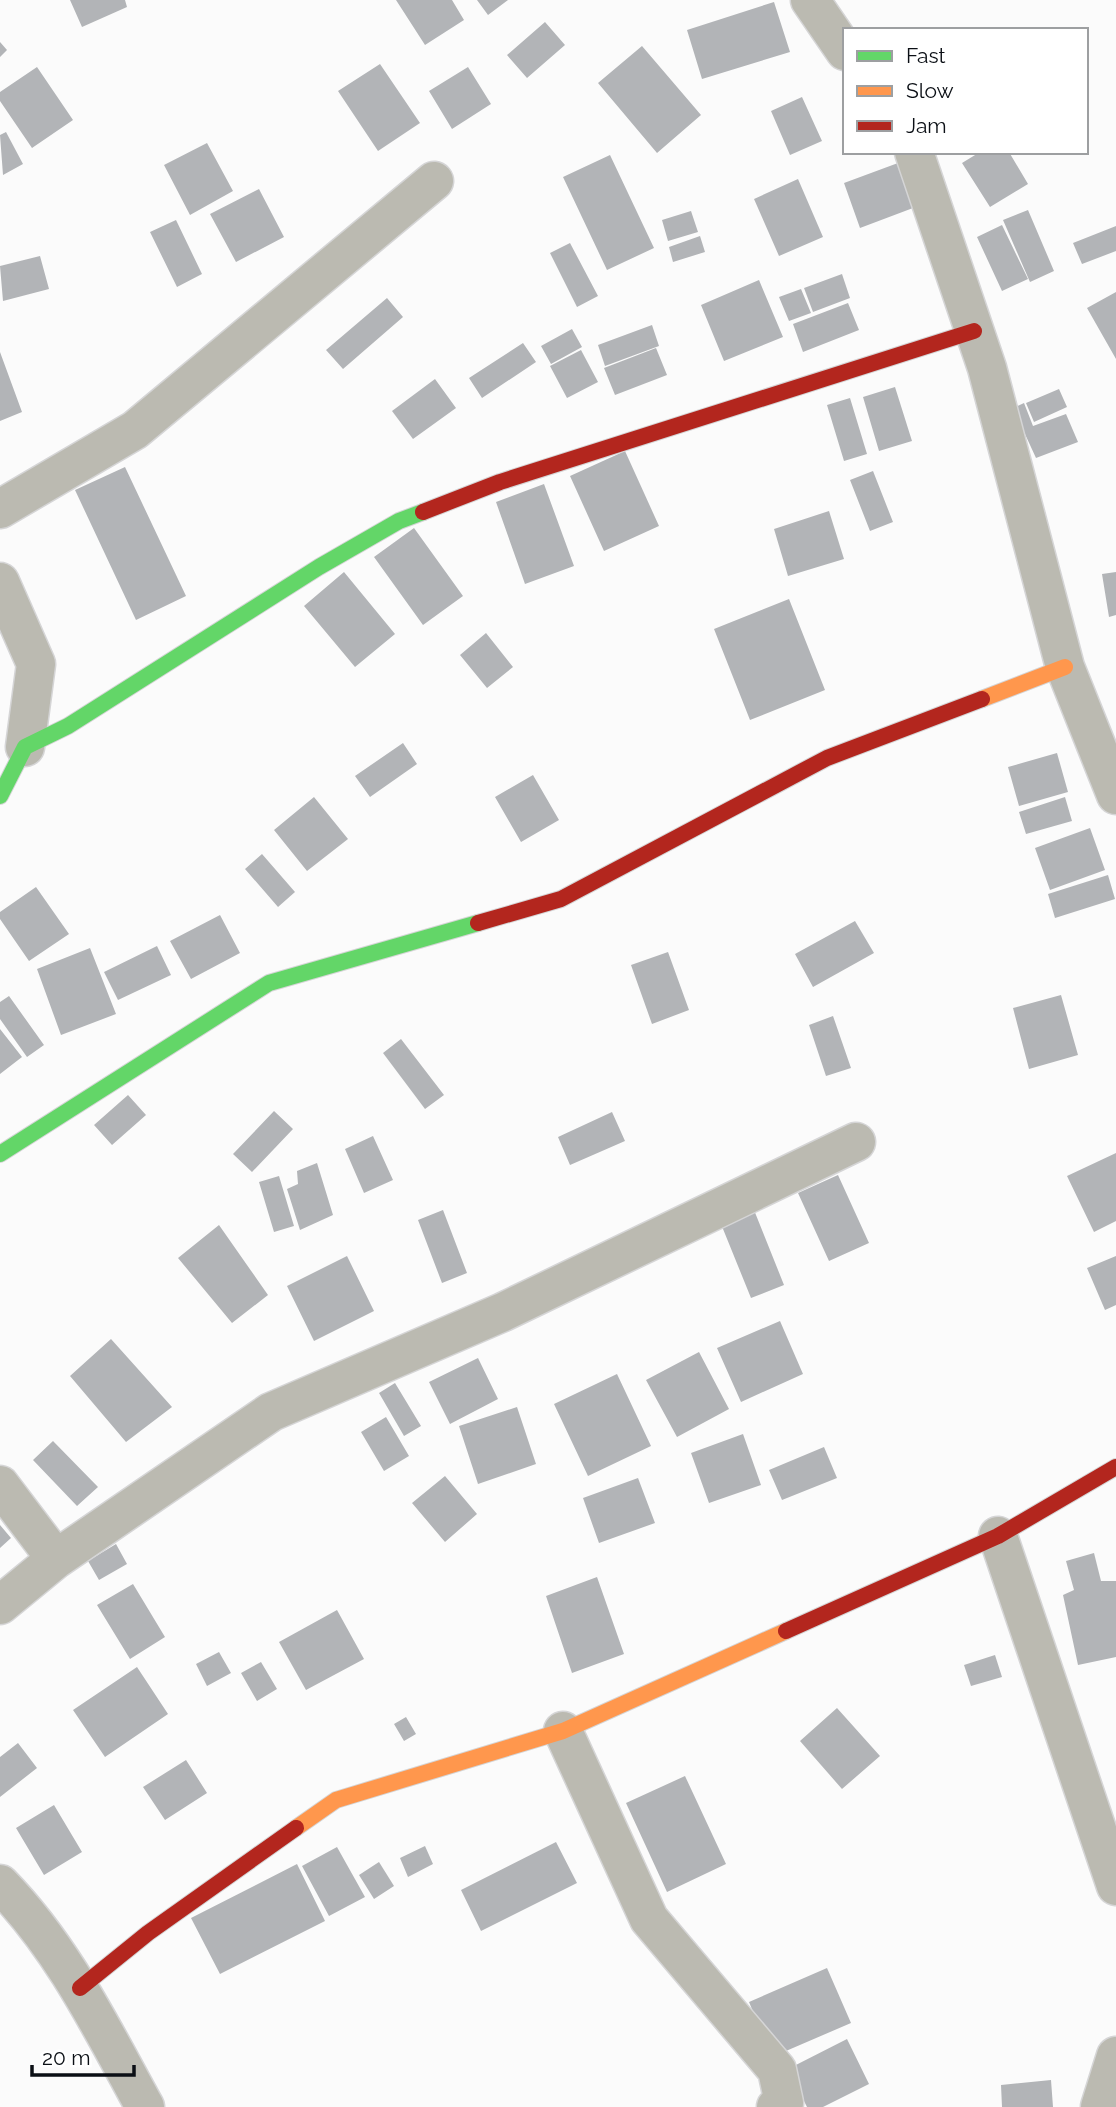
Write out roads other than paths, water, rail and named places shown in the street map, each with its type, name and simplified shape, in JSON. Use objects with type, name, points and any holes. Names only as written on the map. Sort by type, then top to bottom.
[{"type":"street","points":[[810,0],[843,48]]},
{"type":"street","points":[[915,154],[974,331],[1065,667],[1116,794]]},
{"type":"street","points":[[0,509],[135,430],[434,181]]},
{"type":"street","points":[[25,747],[68,726],[319,567],[399,521],[500,482],[974,331]]},
{"type":"street","points":[[0,582],[36,664],[25,747],[0,796]]},
{"type":"street","points":[[0,1154],[269,983],[561,899],[827,758],[1065,667]]},
{"type":"street","points":[[0,1605],[56,1559],[271,1412],[503,1312],[856,1142]]},
{"type":"street","points":[[80,1988],[148,1933],[336,1800],[563,1731],[998,1536],[1116,1467]]},
{"type":"street","points":[[0,1485],[56,1559]]},
{"type":"street","points":[[998,1536],[1116,1885]]},
{"type":"street","points":[[563,1731],[649,1919],[777,2070],[784,2103],[776,2107]]},
{"type":"street","points":[[0,1884],[16,1923],[80,1988],[145,2107]]},
{"type":"street","points":[[1100,2107],[1116,2056]]}]
